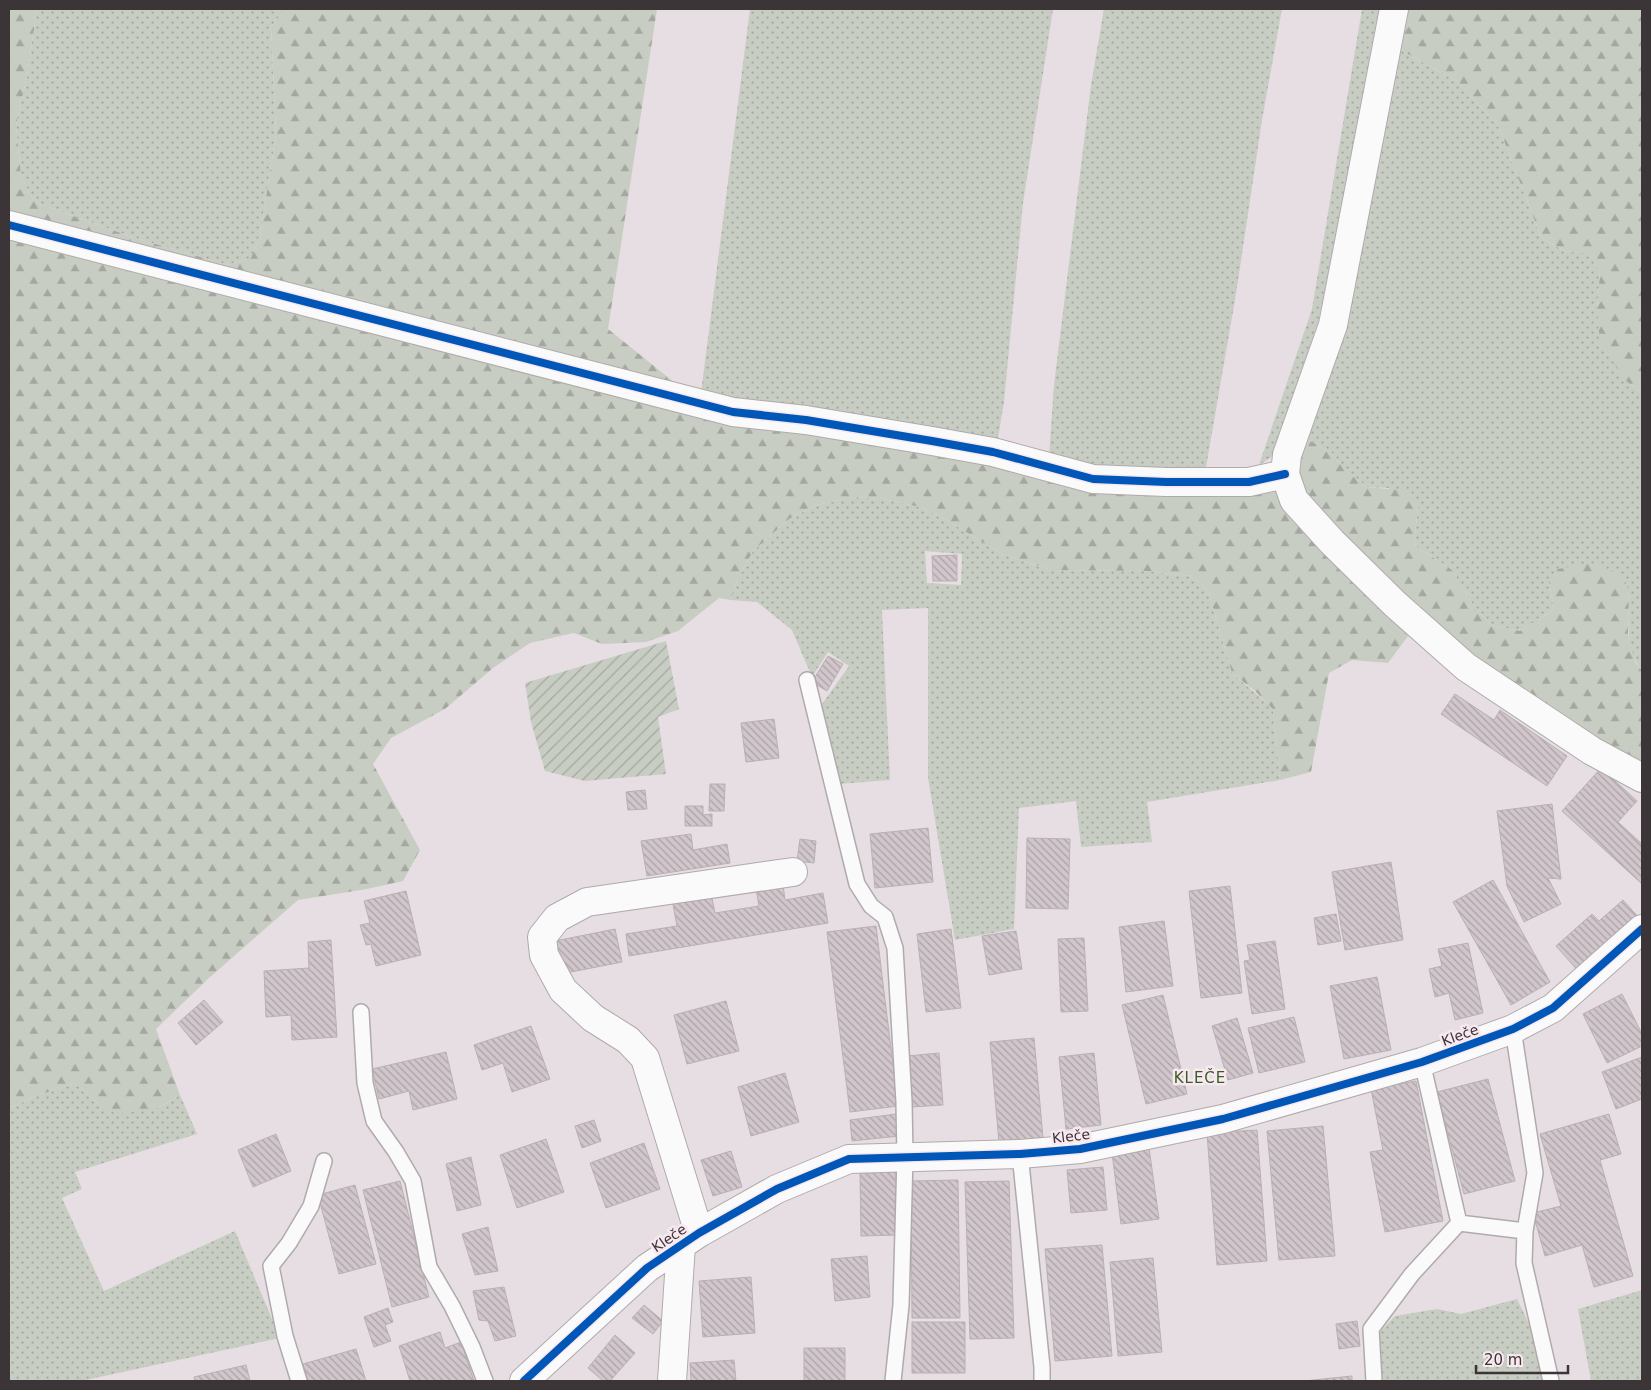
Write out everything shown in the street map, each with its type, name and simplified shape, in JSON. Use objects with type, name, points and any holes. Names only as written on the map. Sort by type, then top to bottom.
[{"type":"street","points":[[1394,9],[1333,325],[1287,455],[1285,474],[1294,500],[1332,542],[1396,604],[1466,667],[1592,751],[1642,778]]},
{"type":"street","points":[[9,225],[733,412],[806,420],[940,442],[993,452],[1093,479],[1166,482],[1249,482],[1285,474]]},
{"type":"street","name":"Kleče","points":[[672,1381],[690,1239],[645,1058],[628,1040],[593,1018],[563,990],[544,955],[542,937],[557,918],[587,902],[793,872]]},
{"type":"street","name":"Kleče","points":[[524,1381],[647,1268],[690,1239],[777,1189],[849,1159],[1020,1154],[1080,1149],[1223,1119],[1422,1062],[1513,1029],[1553,1008],[1642,929]]},
{"type":"lane","points":[[807,680],[857,884],[871,906],[886,917],[895,948],[904,1102],[905,1157],[901,1305],[893,1381]]},
{"type":"lane","points":[[362,1012],[365,1084],[374,1121],[396,1152],[413,1181],[429,1267],[468,1339],[485,1381]]},
{"type":"lane","points":[[1513,1029],[1535,1173],[1525,1231],[1524,1263],[1551,1381]]},
{"type":"lane","points":[[1422,1062],[1458,1223]]},
{"type":"lane","points":[[1020,1154],[1042,1381]]},
{"type":"lane","points":[[299,1381],[285,1336],[271,1266],[289,1243],[311,1206],[324,1161]]},
{"type":"lane","points":[[1458,1223],[1525,1231]]},
{"type":"lane","points":[[1374,1381],[1371,1329],[1412,1274],[1458,1223]]},
{"type":"green space","points":[[9,9],[37,9],[27,76],[16,125],[21,175],[30,195],[37,203],[135,238],[228,265],[251,258],[260,236],[276,134],[271,27],[282,13],[282,9],[657,9],[608,329],[685,391],[9,214]]},
{"type":"green space","points":[[37,9],[282,9],[282,13],[271,27],[276,134],[260,236],[251,258],[228,265],[135,238],[37,203],[30,195],[21,175],[16,125],[27,76]]},
{"type":"green space","points":[[750,9],[1053,9],[1023,203],[1004,402],[997,444],[701,393]]},
{"type":"green space","points":[[1104,9],[1282,9],[1262,120],[1236,294],[1205,473],[1089,468],[1049,457],[1054,385],[1091,85]]},
{"type":"green space","points":[[1362,9],[1384,9],[1319,319],[1280,439],[1273,456],[1259,465],[1312,309]]},
{"type":"green space","points":[[1406,9],[1642,9],[1642,392],[1627,382],[1600,342],[1597,308],[1600,273],[1590,253],[1576,253],[1564,250],[1541,237],[1498,125],[1457,81],[1399,49]]},
{"type":"green space","points":[[1399,49],[1457,81],[1498,125],[1541,237],[1564,250],[1575,253],[1590,253],[1600,273],[1597,308],[1627,382],[1642,392],[1642,671],[1636,663],[1630,644],[1628,623],[1629,591],[1549,582],[1554,610],[1520,631],[1491,625],[1471,602],[1452,570],[1414,545],[1418,505],[1388,488],[1367,487],[1344,469],[1332,453],[1307,439],[1332,363],[1376,175]]},
{"type":"green space","points":[[9,236],[703,416],[1219,495],[1277,492],[1296,520],[1411,632],[1388,663],[1352,660],[1329,673],[1311,772],[1280,780],[1273,709],[1255,691],[1232,673],[1208,590],[1191,576],[1144,571],[1051,570],[1002,554],[945,519],[920,507],[883,499],[855,497],[817,505],[789,519],[753,551],[739,576],[730,600],[719,598],[678,631],[646,642],[602,644],[574,633],[530,643],[493,668],[445,709],[391,738],[373,764],[420,850],[403,881],[298,900],[209,978],[156,1029],[180,1095],[158,1108],[117,1114],[100,1105],[75,1083],[33,1097],[9,1109]]},
{"type":"green space","points":[[1307,439],[1332,453],[1344,469],[1367,487],[1411,491],[1418,505],[1414,545],[1452,570],[1471,602],[1491,625],[1520,631],[1554,610],[1549,582],[1558,569],[1591,563],[1623,575],[1629,591],[1628,633],[1635,662],[1642,671],[1642,767],[1471,659],[1313,505],[1299,481],[1300,464]]},
{"type":"green space","points":[[855,497],[883,499],[920,507],[945,519],[1002,554],[1051,570],[1144,571],[1191,576],[1208,590],[1232,673],[1273,708],[1280,780],[1147,802],[1152,842],[1081,847],[1076,801],[1019,808],[1014,929],[955,940],[928,778],[928,608],[882,610],[890,780],[838,784],[820,707],[849,666],[828,652],[812,677],[792,630],[757,602],[730,600],[739,576],[753,551],[789,519],[817,505]],"holes":[[[925,551],[962,554],[961,585],[927,583]]]},
{"type":"green space","points":[[666,641],[679,709],[658,717],[666,774],[585,781],[545,771],[531,722],[525,683]]},
{"type":"green space","points":[[75,1083],[100,1105],[158,1108],[180,1095],[197,1134],[75,1172],[82,1189],[62,1198],[104,1291],[235,1231],[280,1338],[81,1381],[9,1381],[9,1109],[33,1097]]},
{"type":"green space","points":[[1642,1290],[1642,1381],[1591,1381],[1578,1309]]},
{"type":"green space","points":[[1517,1299],[1532,1330],[1544,1381],[1381,1381],[1380,1332],[1395,1316],[1437,1309],[1461,1314]]},
{"type":"building","points":[[957,555],[957,581],[933,581],[932,556]]},
{"type":"building","points":[[828,656],[843,664],[827,691],[812,682]]},
{"type":"building","points":[[1455,694],[1494,720],[1500,710],[1567,756],[1547,786],[1441,714]]},
{"type":"building","points":[[774,719],[779,758],[746,762],[741,723]]},
{"type":"building","points":[[1601,768],[1637,801],[1618,822],[1642,844],[1642,884],[1562,811]]},
{"type":"building","points":[[710,784],[725,784],[724,811],[709,811]]},
{"type":"building","points":[[645,790],[647,809],[628,810],[626,792]]},
{"type":"building","points":[[1552,804],[1561,879],[1548,878],[1561,904],[1524,922],[1507,886],[1497,811]]},
{"type":"building","points":[[685,806],[703,806],[703,815],[712,814],[712,826],[685,826]]},
{"type":"building","points":[[928,828],[933,882],[875,888],[870,834]]},
{"type":"building","points":[[691,834],[693,850],[727,844],[730,863],[647,876],[641,841]]},
{"type":"building","points":[[1027,838],[1070,839],[1068,909],[1026,908]]},
{"type":"building","points":[[800,839],[816,841],[814,863],[797,861]]},
{"type":"building","points":[[1391,862],[1403,940],[1345,950],[1332,872]]},
{"type":"building","points":[[1493,880],[1550,982],[1511,1005],[1453,902]]},
{"type":"building","points":[[783,885],[785,900],[823,893],[828,923],[629,956],[626,934],[677,926],[672,899],[711,893],[715,913],[759,906],[756,889]]},
{"type":"building","points":[[1230,886],[1242,993],[1201,998],[1189,891]]},
{"type":"building","points":[[406,891],[421,955],[376,966],[371,944],[366,945],[360,925],[370,923],[364,901]]},
{"type":"building","points":[[1623,900],[1640,919],[1580,973],[1556,946],[1592,914],[1599,921]]},
{"type":"building","points":[[1336,914],[1341,941],[1318,945],[1314,918]]},
{"type":"building","points":[[1164,921],[1173,986],[1126,992],[1119,927]]},
{"type":"building","points":[[876,926],[898,1106],[850,1112],[827,932]]},
{"type":"building","points":[[615,929],[622,962],[561,974],[555,941]]},
{"type":"building","points":[[951,929],[961,1008],[926,1012],[917,934]]},
{"type":"building","points":[[1016,931],[1022,969],[989,975],[982,936]]},
{"type":"building","points":[[1084,938],[1088,1011],[1061,1012],[1058,939]]},
{"type":"building","points":[[331,940],[337,1037],[292,1040],[291,1015],[266,1017],[264,971],[309,968],[308,942]]},
{"type":"building","points":[[1275,941],[1285,1009],[1252,1014],[1244,961],[1250,960],[1247,945]]},
{"type":"building","points":[[1468,943],[1483,1013],[1455,1020],[1449,993],[1435,997],[1429,969],[1442,966],[1438,949]]},
{"type":"building","points":[[1377,977],[1391,1050],[1344,1059],[1330,986]]},
{"type":"building","points":[[1622,994],[1642,1034],[1642,1046],[1607,1063],[1583,1014]]},
{"type":"building","points":[[1163,995],[1187,1094],[1146,1104],[1122,1005]]},
{"type":"building","points":[[204,1000],[223,1022],[196,1045],[178,1023]]},
{"type":"building","points":[[726,1001],[739,1051],[687,1064],[674,1015]]},
{"type":"building","points":[[1294,1017],[1305,1062],[1259,1073],[1248,1028]]},
{"type":"building","points":[[1237,1018],[1253,1073],[1228,1080],[1212,1026]]},
{"type":"building","points":[[531,1026],[550,1079],[512,1092],[503,1063],[482,1070],[474,1045]]},
{"type":"building","points":[[1034,1038],[1043,1138],[999,1142],[990,1042]]},
{"type":"building","points":[[446,1052],[457,1099],[413,1110],[409,1091],[379,1099],[372,1069]]},
{"type":"building","points":[[939,1053],[943,1105],[911,1107],[907,1056]]},
{"type":"building","points":[[1094,1053],[1101,1125],[1066,1129],[1059,1057]]},
{"type":"building","points":[[1642,1057],[1642,1099],[1616,1109],[1602,1072]]},
{"type":"building","points":[[785,1073],[799,1122],[751,1136],[738,1087]]},
{"type":"building","points":[[1488,1079],[1515,1181],[1464,1194],[1437,1092]]},
{"type":"building","points":[[1416,1081],[1443,1221],[1385,1232],[1370,1152],[1383,1150],[1371,1089]]},
{"type":"building","points":[[896,1114],[899,1136],[852,1141],[850,1120]]},
{"type":"building","points":[[1609,1114],[1621,1154],[1600,1160],[1633,1276],[1594,1287],[1582,1245],[1545,1256],[1533,1213],[1561,1206],[1540,1134]]},
{"type":"building","points":[[594,1120],[601,1141],[582,1148],[575,1126]]},
{"type":"building","points":[[1323,1126],[1335,1256],[1279,1260],[1267,1131]]},
{"type":"building","points":[[1257,1130],[1267,1261],[1217,1265],[1207,1133]]},
{"type":"building","points":[[276,1134],[291,1171],[253,1187],[238,1150]]},
{"type":"building","points":[[546,1139],[564,1192],[517,1208],[500,1155]]},
{"type":"building","points":[[644,1143],[660,1189],[606,1208],[590,1163]]},
{"type":"building","points":[[1149,1148],[1159,1219],[1121,1224],[1112,1153]]},
{"type":"building","points":[[731,1151],[742,1187],[713,1196],[701,1160]]},
{"type":"building","points":[[471,1157],[481,1205],[457,1211],[446,1164]]},
{"type":"building","points":[[1103,1167],[1107,1210],[1071,1213],[1067,1170]]},
{"type":"building","points":[[896,1172],[898,1235],[861,1236],[860,1173]]},
{"type":"building","points":[[958,1180],[960,1318],[912,1318],[911,1181]]},
{"type":"building","points":[[400,1181],[429,1297],[392,1307],[363,1190]]},
{"type":"building","points":[[1009,1181],[1014,1338],[970,1339],[965,1182]]},
{"type":"building","points":[[355,1185],[376,1264],[339,1274],[318,1195]]},
{"type":"building","points":[[488,1227],[498,1271],[475,1275],[462,1234]]},
{"type":"building","points":[[1102,1245],[1112,1356],[1055,1361],[1045,1249]]},
{"type":"building","points":[[867,1256],[870,1297],[835,1301],[831,1259]]},
{"type":"building","points":[[1153,1258],[1162,1352],[1118,1356],[1110,1262]]},
{"type":"building","points":[[751,1277],[755,1333],[703,1337],[699,1281]]},
{"type":"building","points":[[504,1287],[516,1336],[495,1341],[488,1321],[479,1320],[473,1291]]},
{"type":"building","points":[[644,1305],[663,1321],[653,1334],[632,1318]]},
{"type":"building","points":[[388,1308],[393,1322],[385,1325],[391,1341],[374,1347],[364,1317]]},
{"type":"building","points":[[1357,1321],[1360,1346],[1339,1349],[1336,1324]]},
{"type":"building","points":[[912,1322],[965,1322],[965,1373],[912,1373]]},
{"type":"building","points":[[440,1332],[445,1348],[461,1342],[474,1381],[410,1381],[399,1346]]},
{"type":"building","points":[[615,1335],[635,1353],[610,1381],[603,1381],[588,1368]]},
{"type":"building","points":[[804,1348],[845,1348],[845,1381],[804,1381]]},
{"type":"building","points":[[356,1349],[366,1381],[308,1381],[303,1364]]},
{"type":"building","points":[[734,1360],[736,1381],[691,1381],[690,1363]]},
{"type":"building","points":[[246,1365],[250,1381],[195,1381],[194,1377]]},
{"type":"building","points":[[1352,1376],[1352,1381],[1304,1381]]},
{"type":"cycle path","points":[[9,225],[733,412],[806,420],[993,452],[1093,479],[1166,482],[1249,482],[1285,474]]},
{"type":"cycle path","points":[[524,1381],[647,1268],[699,1233],[777,1189],[849,1159],[1020,1154],[1080,1149],[1223,1119],[1422,1062],[1513,1029],[1553,1008],[1642,929]]},
{"type":"district","name":"KLEČE","points":[[1200,1078]]}]
